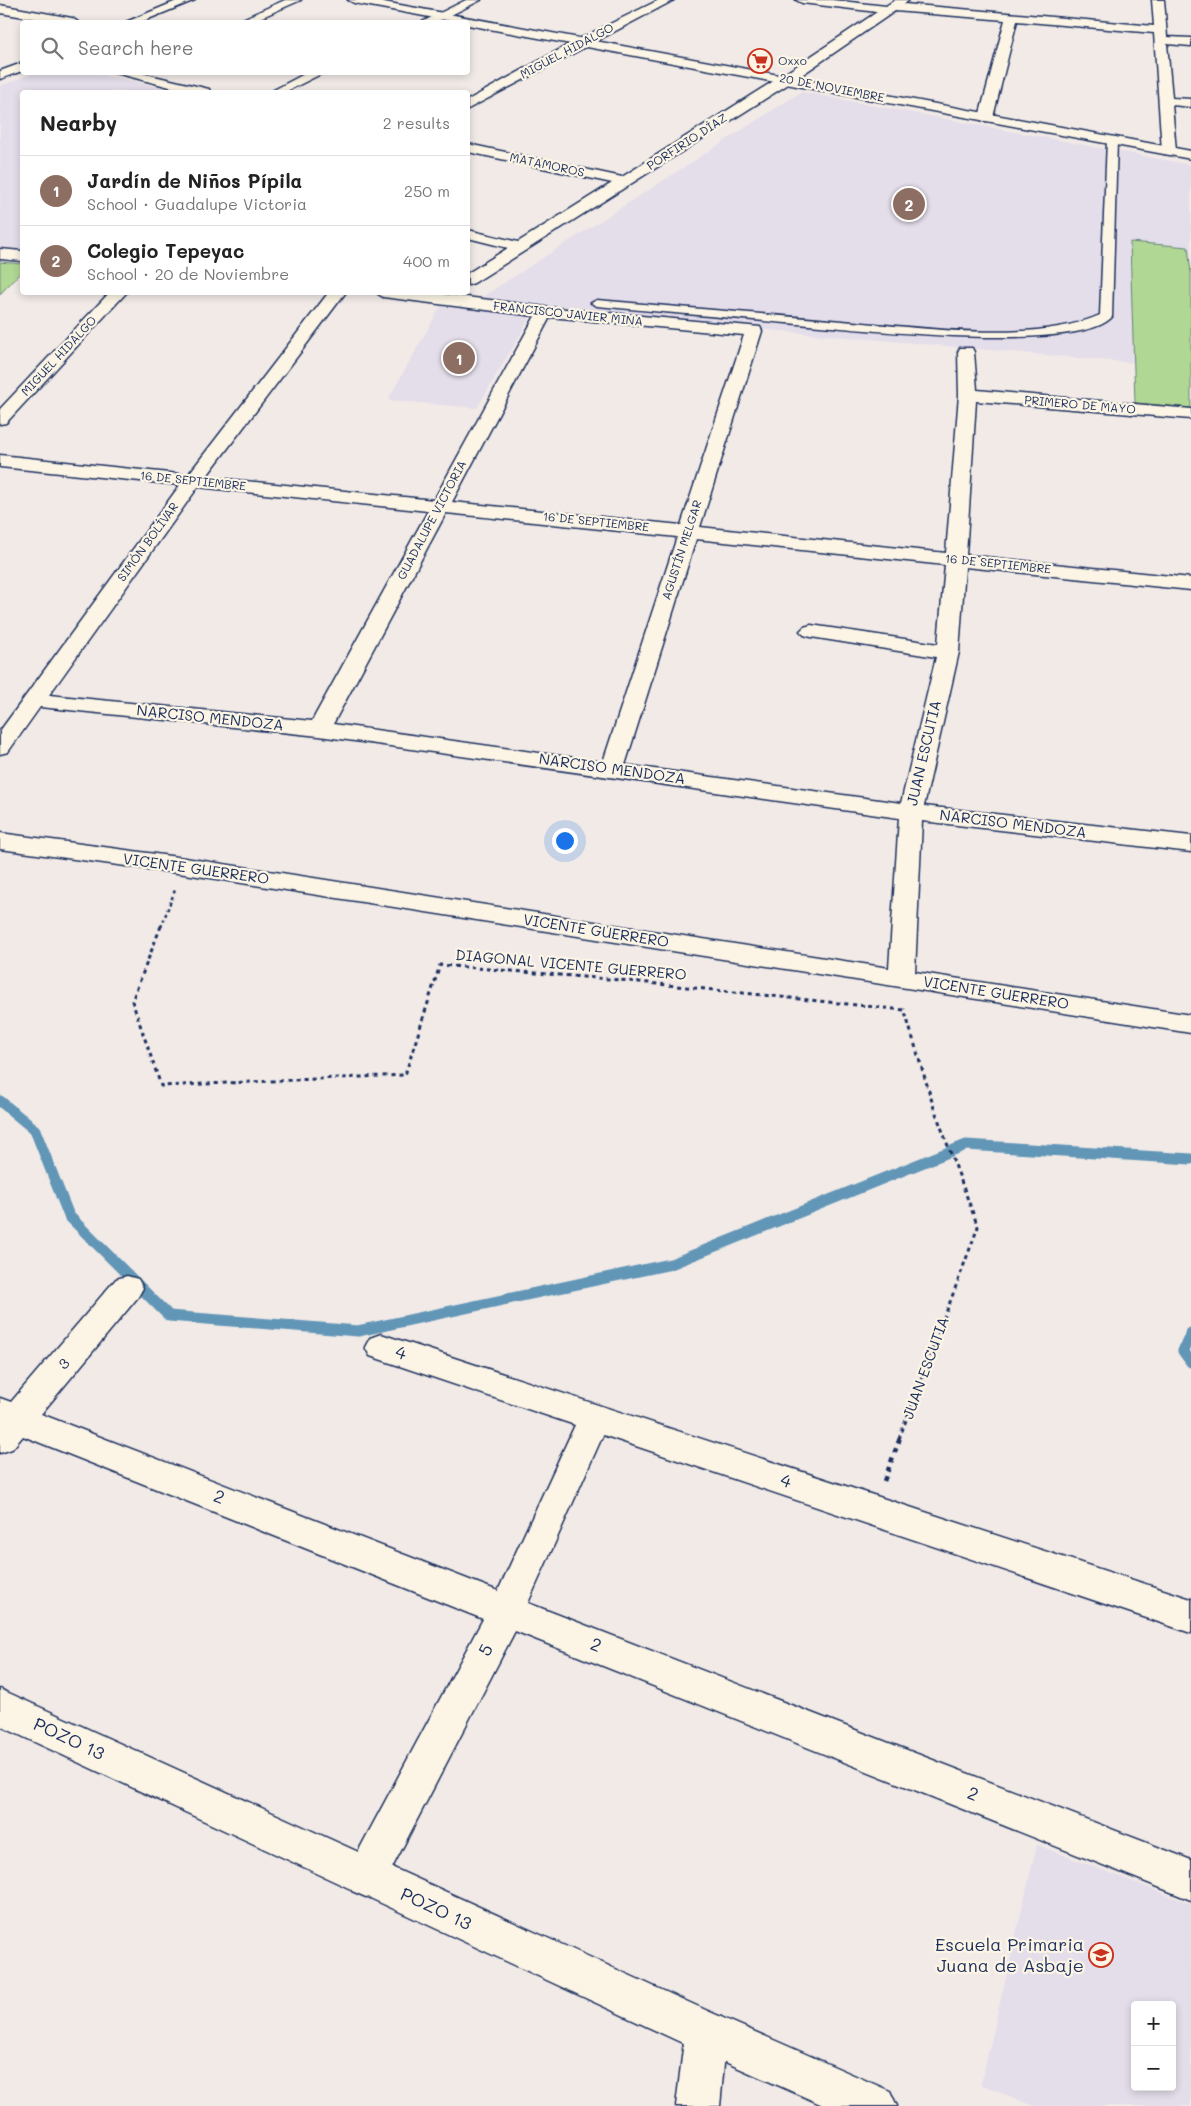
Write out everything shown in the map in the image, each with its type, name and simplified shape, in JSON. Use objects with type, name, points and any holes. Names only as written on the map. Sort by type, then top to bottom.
[{"type":"street","points":[[137,20],[189,0]]},
{"type":"street","points":[[247,20],[295,0]]},
{"type":"street","name":"20 DE NOVIEMBRE","points":[[354,0],[456,20]]},
{"type":"street","points":[[433,20],[475,0]]},
{"type":"street","name":"MIGUEL HIDALGO","points":[[470,104],[581,43],[668,0]]},
{"type":"street","points":[[802,0],[895,6],[1012,18],[1160,35],[1191,42]]},
{"type":"street","points":[[1158,0],[1169,151]]},
{"type":"street","name":"PORFIRIO DÍAZ","points":[[470,279],[785,80],[895,6]]},
{"type":"street","points":[[0,8],[62,20]]},
{"type":"street","points":[[986,117],[1012,18]]},
{"type":"street","name":"20 DE NOVIEMBRE","points":[[470,23],[1191,155]]},
{"type":"street","points":[[0,75],[20,68]]},
{"type":"street","points":[[131,75],[195,90]]},
{"type":"street","points":[[280,90],[313,75]]},
{"type":"street","points":[[1165,101],[1191,103]]},
{"type":"street","name":"MATAMOROS","points":[[470,148],[626,182]]},
{"type":"street","points":[[470,234],[522,247]]},
{"type":"street","points":[[0,254],[20,256]]},
{"type":"street","name":"MIGUEL HIDALGO","points":[[0,420],[116,295]]},
{"type":"street","name":"SIMÓN BOLÍVAR","points":[[0,747],[32,700],[198,474],[336,295]]},
{"type":"street","name":"FRANCISCO JAVIER MINA","points":[[426,295],[545,312],[754,331]]},
{"type":"street","name":"GUADALUPE VICTORIA","points":[[319,729],[545,312]]},
{"type":"street","name":"AGUSTÍN MELGAR","points":[[612,769],[754,331]]},
{"type":"street","name":"JUAN ESCUTIA","points":[[901,978],[911,812],[948,652],[968,395],[966,352]]},
{"type":"street","name":"PRIMERO DE MAYO","points":[[968,395],[1191,414]]},
{"type":"street","name":"16 DE SEPTIEMBRE","points":[[0,446],[198,474]]},
{"type":"street","name":"16 DE SEPTIEMBRE","points":[[0,461],[198,474],[444,497],[957,552],[1191,584]]},
{"type":"street","name":"16 DE SEPTIEMBRE","points":[[957,552],[1191,568]]},
{"type":"street","points":[[811,631],[948,652]]},
{"type":"street","name":"NARCISO MENDOZA","points":[[32,700],[319,729],[911,812],[1191,844]]},
{"type":"street","name":"VICENTE GUERRERO","points":[[0,841],[185,866],[1191,1024]]},
{"type":"street","name":"3","points":[[6,1424],[127,1288]]},
{"type":"street","name":"4","points":[[381,1347],[1191,1616]]},
{"type":"street","name":"5","points":[[366,1876],[508,1610],[595,1417]]},
{"type":"street","name":"2","points":[[6,1424],[508,1610],[1191,1880]]},
{"type":"street","name":"POZO 13","points":[[0,1707],[706,2032],[875,2106]]},
{"type":"street","points":[[698,2106],[706,2032]]},
{"type":"lane","points":[[597,303],[946,334],[983,335],[1053,331],[1098,323],[1106,318],[1112,140]]},
{"type":"path","name":"DIAGONAL VICENTE GUERRERO","points":[[185,866],[132,1000],[161,1086],[405,1075],[440,965],[620,980],[904,1010]]},
{"type":"path","points":[[901,978],[904,1010]]},
{"type":"path","name":"JUAN ESCUTIA","points":[[874,1510],[978,1227],[934,1108],[904,1010]]},
{"type":"shaded area","points":[[30,75],[103,75],[175,90],[20,90],[20,249],[0,247],[0,86]]},
{"type":"shaded area","points":[[801,92],[1191,165],[1191,273],[1187,247],[1130,242],[1134,363],[473,303]]},
{"type":"shaded area","points":[[441,306],[531,316],[477,408],[388,400]]},
{"type":"shaded area","name":"Escuela Primaria Juana de Asbaje","points":[[1037,1845],[1191,1904],[1191,2106],[1033,2106],[981,2084]]},
{"type":"green space","points":[[1130,242],[1188,247],[1191,273],[1191,408],[1135,403]]},
{"type":"green space","points":[[0,262],[20,264],[20,273],[0,294]]},
{"type":"waterway","points":[[0,1101],[35,1130],[69,1216],[169,1316],[358,1331],[671,1264],[966,1145],[1191,1159]]},
{"type":"waterway","points":[[1191,1333],[1183,1351],[1191,1362]]},
{"type":"place","name":"Oxxo","points":[[760,61]]},
{"type":"place","name":"Colegio Tepeyac","points":[[909,204]]},
{"type":"place","name":"Jardín de Niños Pípila","points":[[459,358]]},
{"type":"place","name":"Escuela Primaria Juana de Asbaje","points":[[1101,1955]]}]
